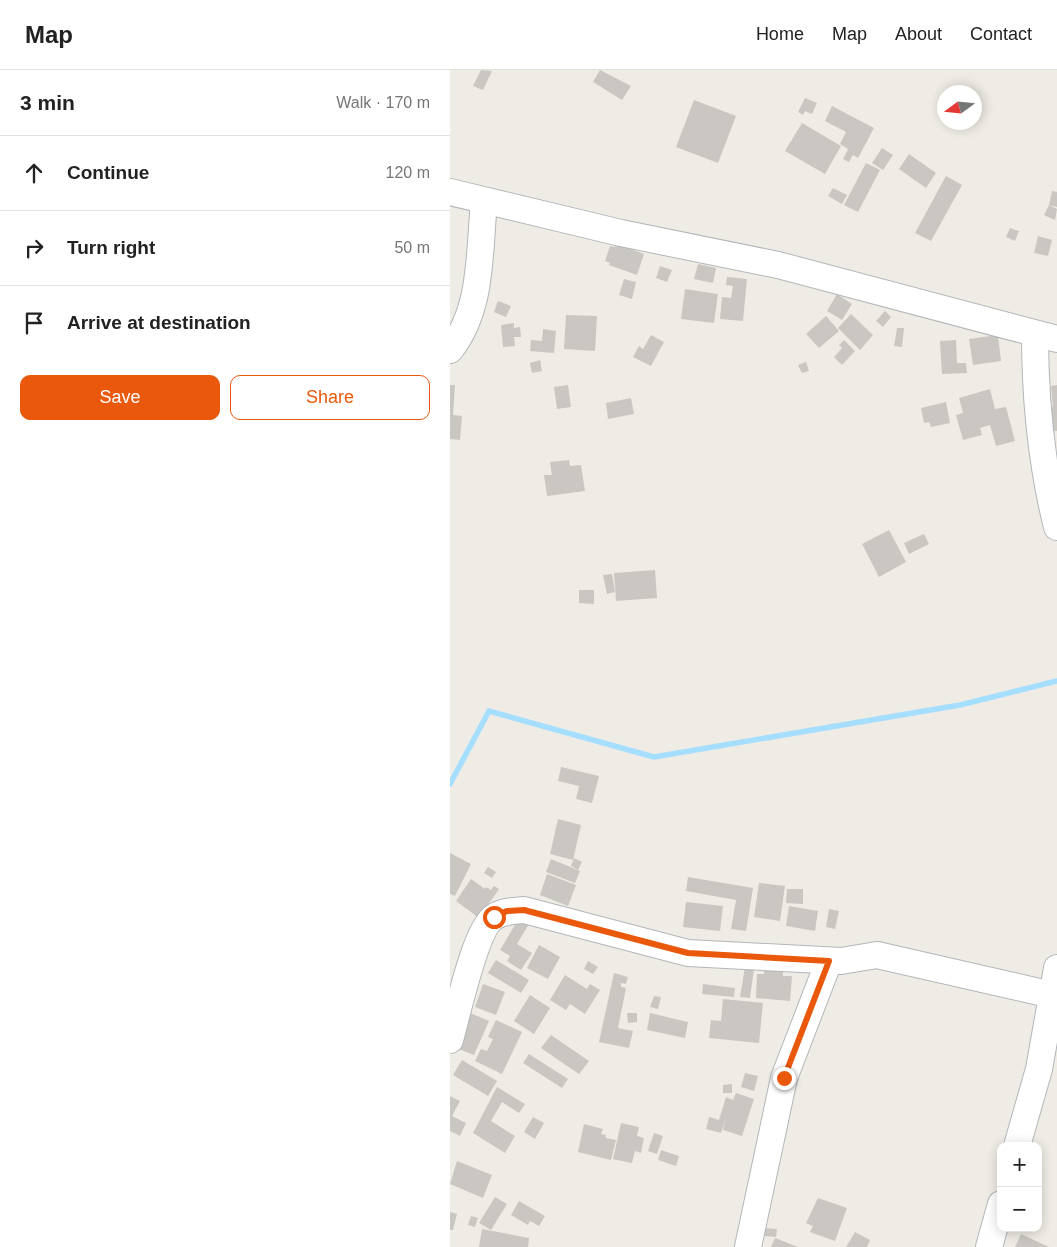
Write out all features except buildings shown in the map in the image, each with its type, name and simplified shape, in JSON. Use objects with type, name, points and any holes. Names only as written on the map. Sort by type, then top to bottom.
[{"type":"street","points":[[450,192],[484,202],[621,233],[778,266],[1046,336],[1035,379],[1041,442],[1057,527]]},
{"type":"street","points":[[450,350],[466,325],[474,304],[484,202]]},
{"type":"street","points":[[450,1040],[479,940],[487,924],[494,917],[507,911],[524,910],[544,914],[584,927],[688,953],[841,962],[877,955],[1054,996]]},
{"type":"street","points":[[748,1247],[784,1078],[829,961]]},
{"type":"street","points":[[1018,1142],[1039,1069],[1054,996],[1057,968]]},
{"type":"street","points":[[989,1247],[997,1218]]},
{"type":"waterway","points":[[450,784],[489,711],[654,757],[960,705],[1057,681]]},
{"type":"route","points":[[494,917],[507,911],[524,910],[688,953],[829,961],[797,1040],[784,1078]]}]
